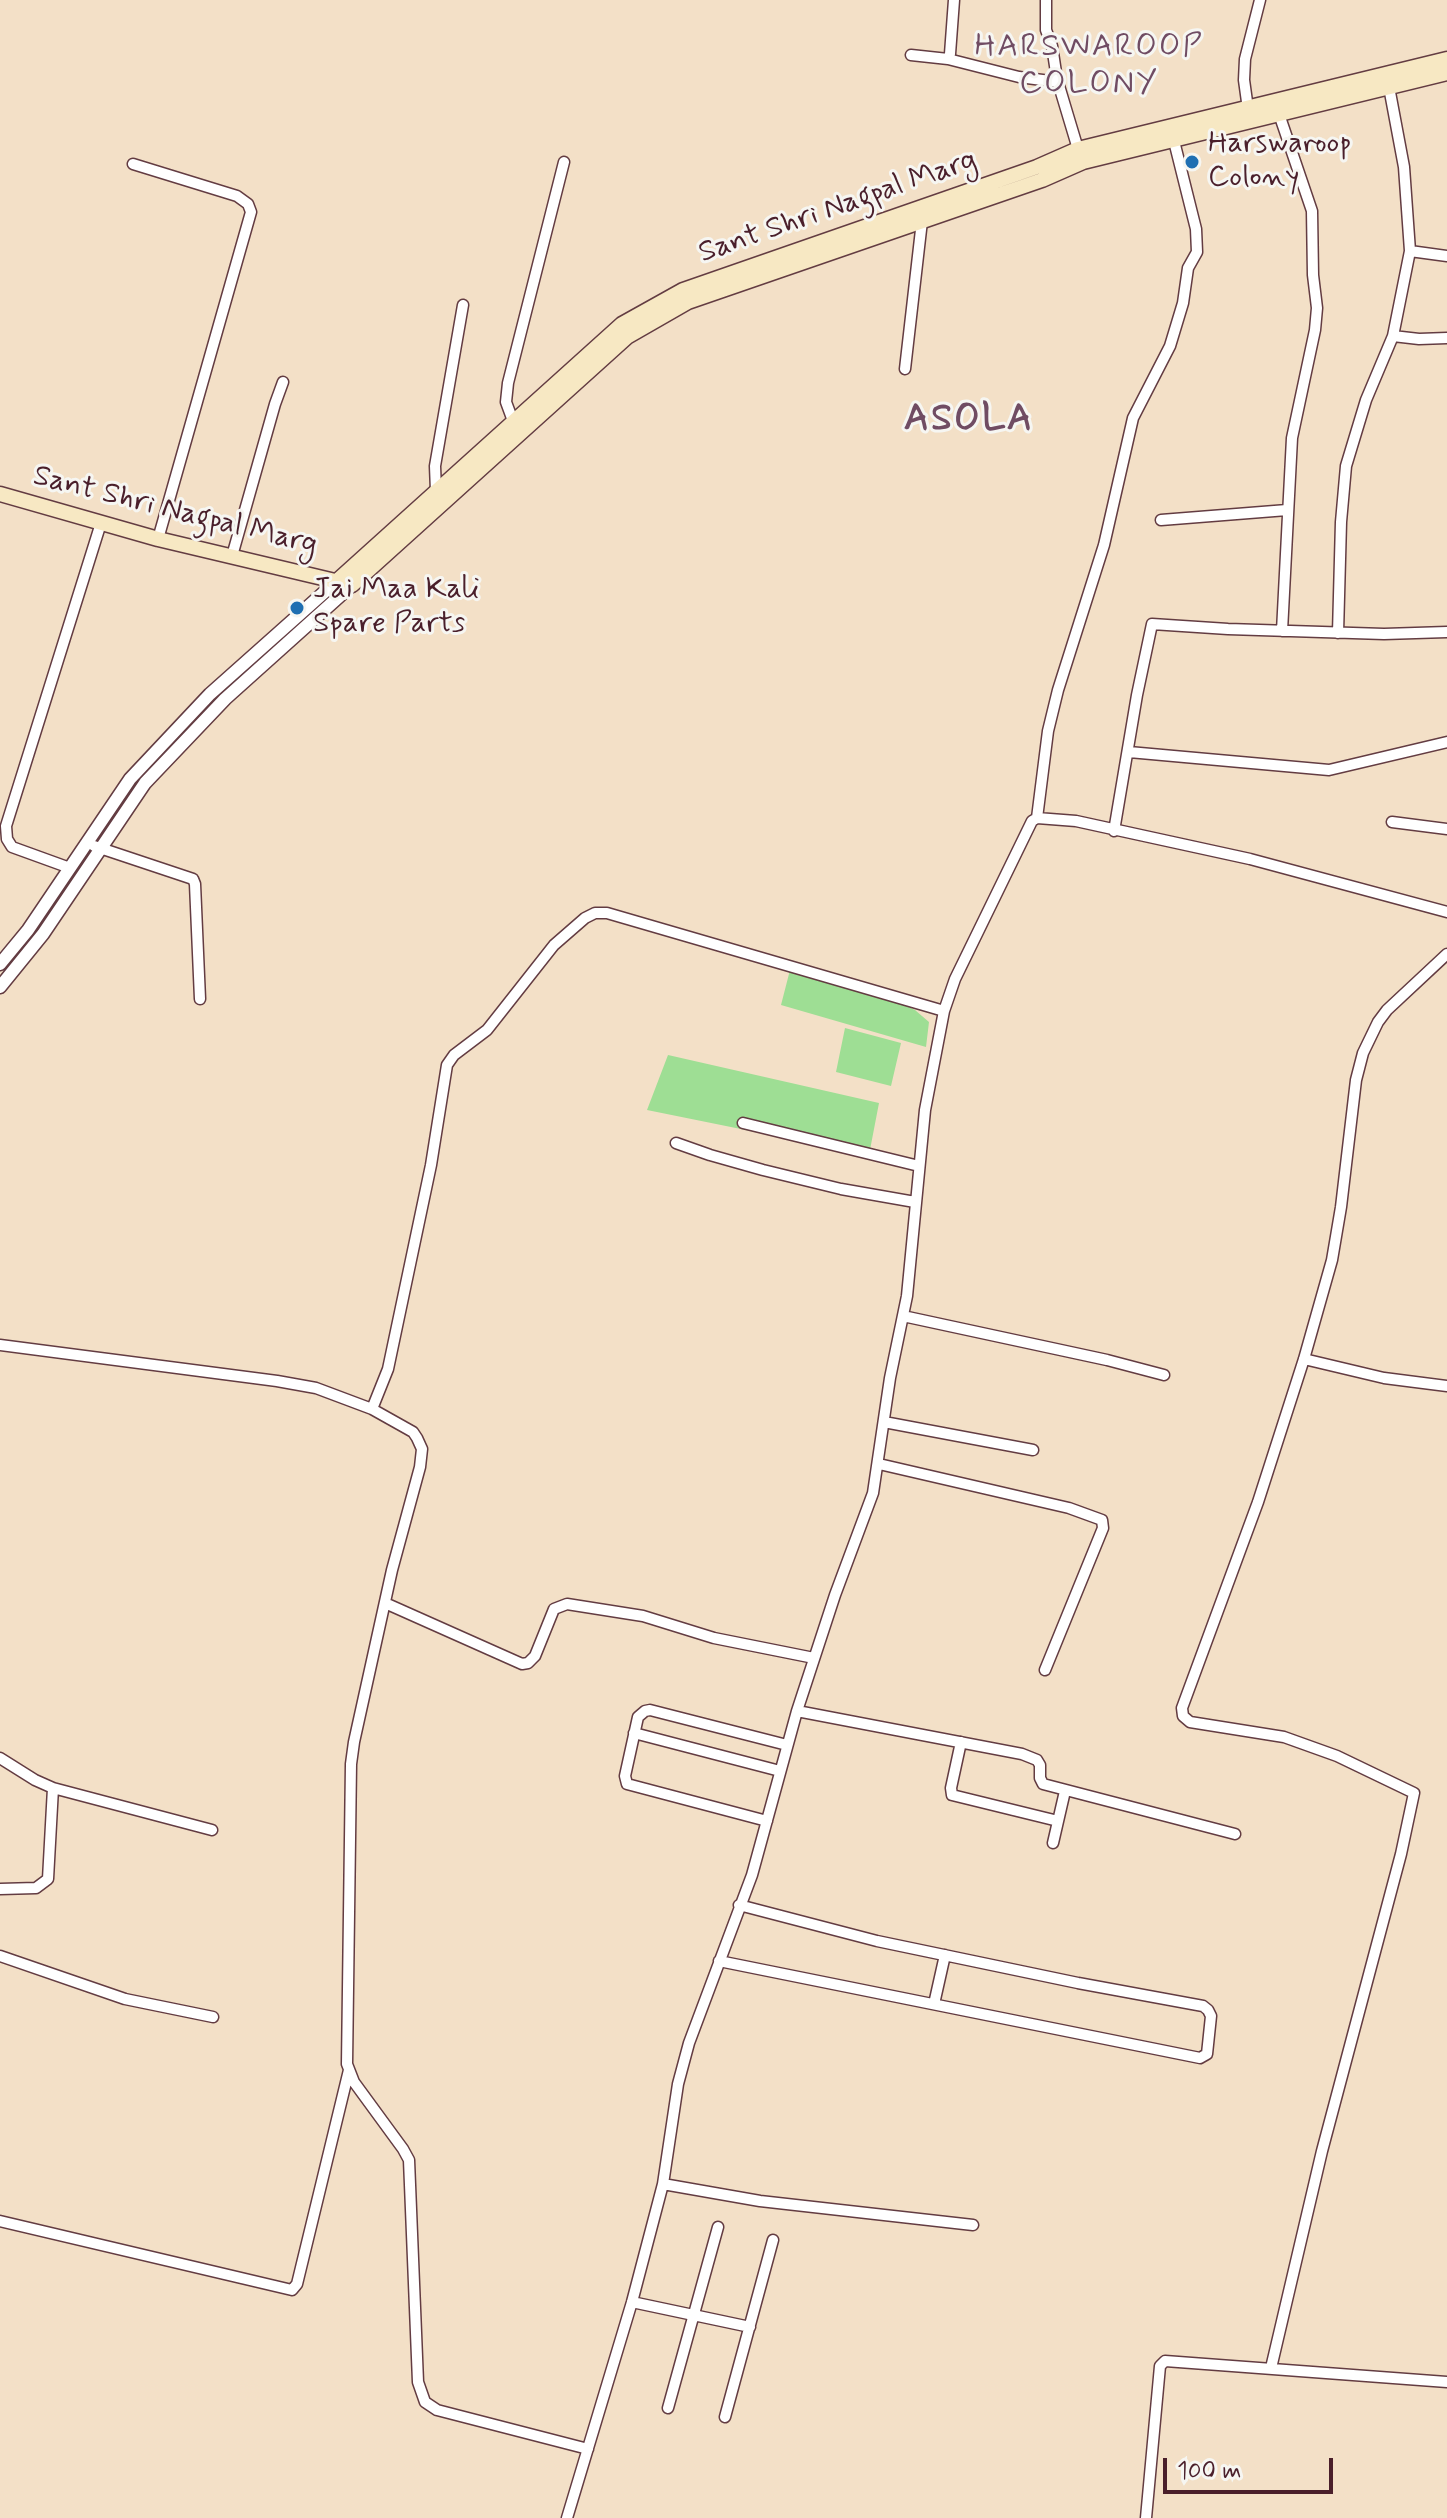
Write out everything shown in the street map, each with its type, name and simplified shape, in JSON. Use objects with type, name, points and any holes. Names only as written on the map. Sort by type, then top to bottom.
[{"type":"main road","name":"Sant Shri Nagpal Marg","points":[[345,583],[436,491],[622,324],[683,290],[1037,167],[1078,149],[1447,59]]},
{"type":"main road","name":"Sant Shri Nagpal Marg","points":[[345,583],[627,337],[666,313],[711,293],[1042,180],[1083,162],[1447,73]]},
{"type":"main road","name":"Sant Shri Nagpal Marg","points":[[0,494],[158,539],[345,583]]},
{"type":"street","points":[[948,59],[954,0]]},
{"type":"street","points":[[1046,0],[1045,26],[1078,149]]},
{"type":"street","points":[[1248,109],[1245,59],[1261,0]]},
{"type":"street","points":[[911,55],[948,59],[1019,77],[1058,82]]},
{"type":"street","points":[[1338,633],[1346,466],[1366,400],[1393,336],[1410,251],[1404,167],[1389,87]]},
{"type":"street","points":[[1279,114],[1312,211],[1317,308],[1292,438],[1282,631]]},
{"type":"street","points":[[1037,818],[1041,776],[1055,703],[1104,545],[1133,418],[1170,346],[1183,303],[1188,268],[1198,247],[1174,141]]},
{"type":"street","points":[[513,421],[506,402],[508,383],[564,162]]},
{"type":"street","points":[[133,164],[237,196],[245,201],[251,212],[158,539]]},
{"type":"street","points":[[905,369],[922,221]]},
{"type":"street","points":[[1410,251],[1447,256]]},
{"type":"street","points":[[436,491],[435,466],[463,305]]},
{"type":"street","points":[[1393,336],[1447,338]]},
{"type":"street","points":[[232,556],[283,382]]},
{"type":"street","points":[[1161,520],[1287,510]]},
{"type":"street","points":[[70,868],[12,847],[7,839],[6,826],[101,523]]},
{"type":"street","name":"Sant Shri Nagpal Marg","points":[[0,964],[28,930],[130,779],[210,694],[345,583]]},
{"type":"street","name":"Sant Shri Nagpal Marg","points":[[0,987],[43,934],[145,783],[225,699],[345,583]]},
{"type":"street","points":[[1114,831],[1152,624],[1338,633],[1447,632]]},
{"type":"street","points":[[1129,752],[1329,770],[1447,742]]},
{"type":"street","points":[[567,2518],[632,2302],[663,2184],[683,2061],[752,1875],[797,1711],[835,1595],[868,1509],[879,1464],[890,1378],[903,1316],[925,1110],[944,1011],[955,979],[1032,821],[1037,818],[1076,821],[1250,859],[1447,912]]},
{"type":"street","points":[[1392,822],[1447,829]]},
{"type":"street","points":[[87,842],[193,879],[200,999]]},
{"type":"street","points":[[372,1409],[391,1354],[431,1165],[447,1065],[454,1055],[487,1030],[554,945],[585,918],[595,913],[607,913],[944,1011]]},
{"type":"street","points":[[1271,2368],[1322,2151],[1398,1869],[1414,1793],[1313,1747],[1265,1733],[1186,1721],[1182,1713],[1258,1502],[1304,1359],[1335,1247],[1356,1080],[1363,1053],[1387,1010],[1447,954]]},
{"type":"street","points":[[743,1123],[919,1166]]},
{"type":"street","points":[[676,1143],[763,1170],[841,1189],[915,1202]]},
{"type":"street","points":[[903,1316],[1164,1375]]},
{"type":"street","points":[[0,1345],[316,1388],[372,1409],[413,1432],[422,1449],[420,1467],[392,1570],[351,1764],[347,1961],[349,2070],[354,2082],[403,2149],[410,2165],[418,2382],[425,2402],[437,2410],[588,2449]]},
{"type":"street","points":[[1304,1359],[1384,1378],[1447,1386]]},
{"type":"street","points":[[884,1422],[1033,1450]]},
{"type":"street","points":[[879,1464],[1069,1508],[1102,1520],[1103,1528],[1045,1670]]},
{"type":"street","points":[[385,1603],[522,1664],[535,1656],[554,1609],[567,1604],[643,1616],[714,1638],[814,1658]]},
{"type":"street","points":[[767,1821],[627,1784],[624,1780],[638,1717],[650,1710],[787,1745]]},
{"type":"street","points":[[797,1711],[1034,1758],[1040,1765],[1043,1784],[1235,1834]]},
{"type":"street","points":[[634,1733],[780,1771]]},
{"type":"street","points":[[961,1742],[952,1795],[1058,1821]]},
{"type":"street","points":[[0,1758],[53,1788],[212,1830]]},
{"type":"street","points":[[0,1889],[36,1888],[43,1886],[48,1879],[53,1788]]},
{"type":"street","points":[[1053,1843],[1065,1791]]},
{"type":"street","points":[[719,1961],[1200,2058],[1207,2054],[1211,2016],[1203,2006],[877,1941],[739,1905]]},
{"type":"street","points":[[934,2004],[945,1955]]},
{"type":"street","points":[[0,1956],[125,1999],[213,2017]]},
{"type":"street","points":[[0,2221],[292,2290],[297,2284],[349,2070]]},
{"type":"street","points":[[663,2184],[760,2201],[973,2225]]},
{"type":"street","points":[[668,2408],[718,2227]]},
{"type":"street","points":[[725,2417],[773,2240]]},
{"type":"street","points":[[632,2302],[750,2327]]},
{"type":"street","points":[[1146,2518],[1161,2364],[1170,2360],[1447,2382]]},
{"type":"green space","points":[[790,970],[897,1001],[915,1010],[929,1022],[926,1047],[781,1005]]},
{"type":"green space","points":[[845,1028],[901,1043],[891,1086],[836,1072]]},
{"type":"green space","points":[[668,1055],[879,1103],[869,1155],[647,1110]]},
{"type":"place","name":"Harswaroop Colony","points":[[1192,162]]},
{"type":"place","name":"Jai Maa Kali Spare Parts","points":[[297,608]]},
{"type":"district","name":"HARSWAROOP COLONY","points":[[1089,66]]},
{"type":"district","name":"ASOLA","points":[[969,421]]}]
